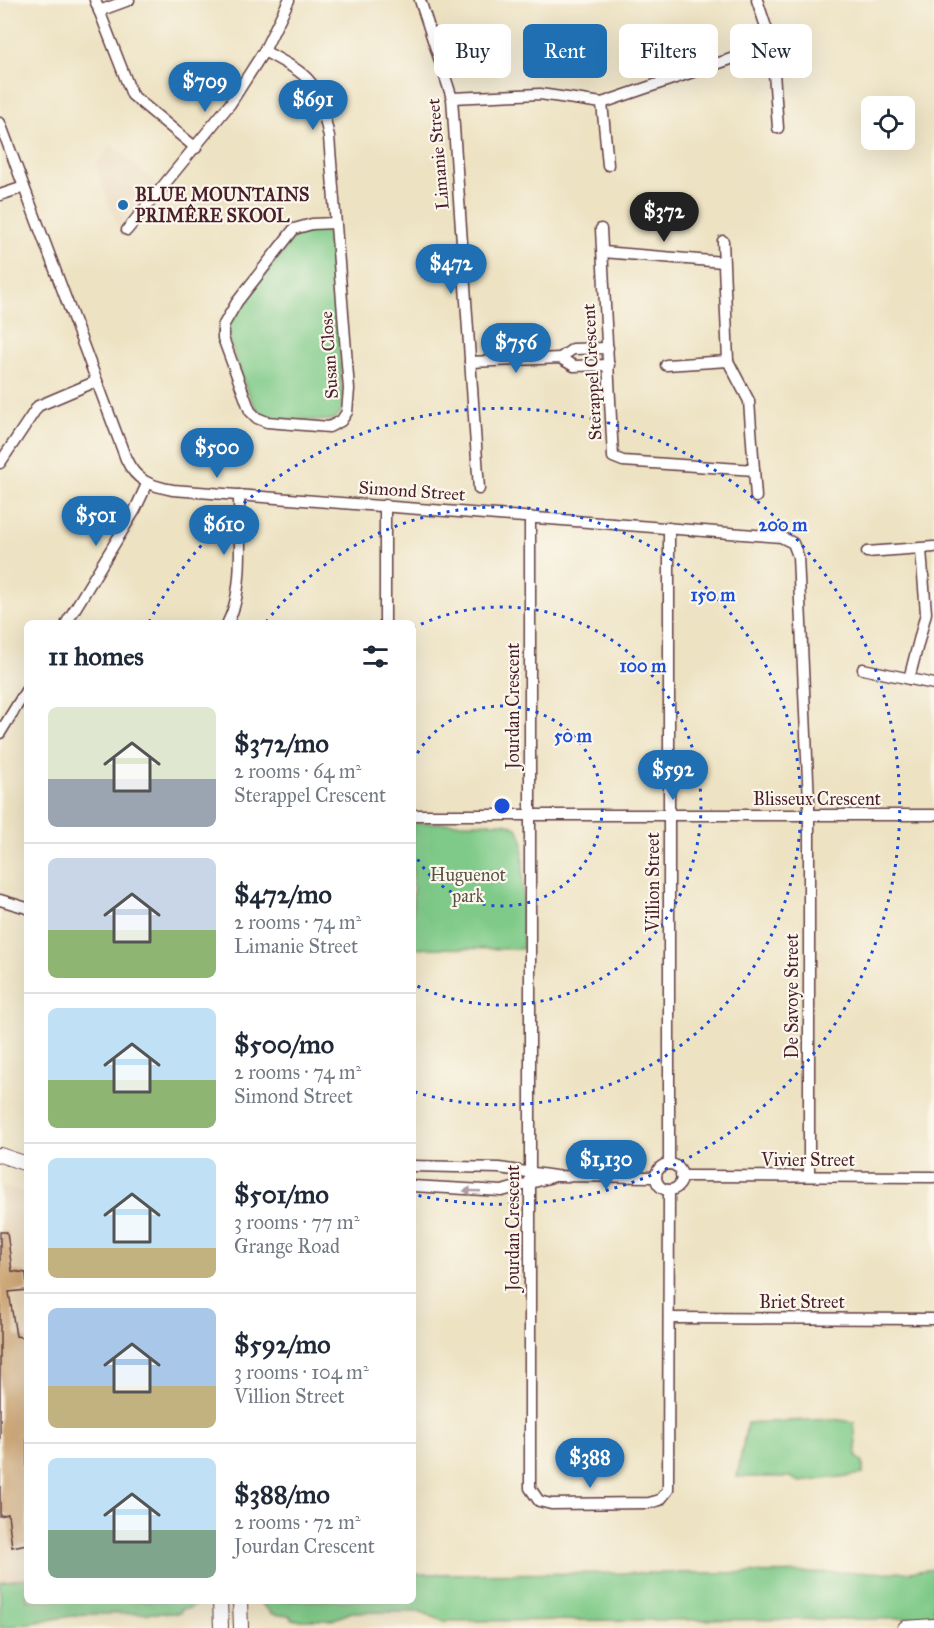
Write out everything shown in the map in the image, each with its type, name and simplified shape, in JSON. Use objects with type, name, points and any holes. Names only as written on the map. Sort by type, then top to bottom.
[{"type":"street","points":[[95,0],[132,95],[196,148]]},
{"type":"street","points":[[99,11],[129,0]]},
{"type":"street","points":[[127,230],[230,104],[264,51],[289,0]]},
{"type":"street","name":"Limanie Street","points":[[420,0],[452,98],[479,489]]},
{"type":"street","points":[[757,0],[765,24]]},
{"type":"street","name":"Susan Close","points":[[264,51],[303,72],[317,93],[329,137],[349,389],[347,412],[341,421],[329,427],[262,421],[250,411],[223,338],[223,326],[237,302],[294,229],[312,224],[335,223]]},
{"type":"street","points":[[452,98],[540,94],[602,103],[730,59]]},
{"type":"street","points":[[776,78],[778,128]]},
{"type":"street","points":[[602,103],[608,165]]},
{"type":"street","points":[[0,123],[129,466],[147,484],[135,510],[68,620]]},
{"type":"street","points":[[0,195],[24,187]]},
{"type":"street","name":"Sterappel Crescent","points":[[601,229],[612,454],[617,459],[754,470]]},
{"type":"street","points":[[723,241],[728,361],[749,401],[756,497]]},
{"type":"street","points":[[603,252],[723,262]]},
{"type":"street","points":[[470,362],[560,358],[573,349],[608,348]]},
{"type":"street","points":[[560,358],[573,366],[609,364]]},
{"type":"street","points":[[666,365],[728,361]]},
{"type":"street","points":[[0,463],[22,426],[38,406],[97,381]]},
{"type":"street","name":"Simond Street","points":[[147,484],[173,490],[781,537],[789,540],[796,548],[809,779],[808,815]]},
{"type":"street","points":[[229,620],[235,608],[237,591],[239,495]]},
{"type":"street","points":[[385,505],[385,620]]},
{"type":"street","name":"Jourdan Crescent","points":[[530,517],[530,1488],[539,1501],[551,1504],[649,1503],[664,1497],[669,1487],[669,1190]]},
{"type":"street","name":"Villion Street","points":[[669,528],[669,1164]]},
{"type":"street","points":[[867,552],[921,550],[934,547]]},
{"type":"street","points":[[909,679],[930,613],[921,550]]},
{"type":"street","points":[[863,669],[934,684]]},
{"type":"street","points":[[0,733],[24,694]]},
{"type":"street","name":"Blisseux Crescent","points":[[416,815],[934,815]]},
{"type":"street","name":"De Savoye Street","points":[[808,815],[808,1176]]},
{"type":"street","points":[[0,900],[24,907]]},
{"type":"street","points":[[0,1155],[24,1163]]},
{"type":"street","points":[[669,1164],[678,1168],[681,1176],[680,1183],[669,1190],[658,1183],[656,1177],[658,1170],[669,1164]]},
{"type":"street","points":[[416,1166],[499,1167],[555,1176],[656,1177]]},
{"type":"street","points":[[416,1186],[502,1191],[555,1176]]},
{"type":"street","name":"Vivier Street","points":[[681,1176],[934,1177]]},
{"type":"street","name":"Briet Street","points":[[669,1318],[934,1319]]},
{"type":"street","points":[[220,1604],[221,1628]]},
{"type":"street","points":[[240,1604],[241,1628]]},
{"type":"street","points":[[905,1628],[934,1626]]},
{"type":"shaded area","name":"BLUE MOUNTAINS PRIMÊRE SKOOL","points":[[111,145],[156,184],[118,227],[95,166]]},
{"type":"shaded area","points":[[0,1186],[24,1192],[24,1578],[0,1582]]},
{"type":"green space","points":[[318,230],[327,233],[333,243],[343,408],[337,416],[330,420],[275,419],[264,415],[253,402],[239,369],[228,329],[232,319],[293,238],[305,231]]},
{"type":"green space","name":"Huguenot park","points":[[416,823],[506,823],[517,828],[523,840],[523,949],[416,948]]},
{"type":"green space","points":[[832,1419],[854,1422],[857,1457],[863,1462],[863,1474],[800,1482],[790,1477],[737,1477],[747,1423]]},
{"type":"green space","points":[[934,1569],[934,1616],[891,1619],[443,1621],[421,1612],[352,1612],[332,1620],[292,1620],[291,1616],[272,1614],[262,1604],[416,1604],[416,1574],[909,1572]]},
{"type":"green space","points":[[24,1578],[24,1604],[196,1604],[190,1608],[181,1609],[181,1613],[83,1614],[0,1628],[0,1582]]},
{"type":"building","points":[[0,1232],[7,1232],[12,1271],[24,1273],[24,1290],[9,1292],[16,1336],[24,1337],[24,1545],[12,1547],[8,1514],[0,1516]]},
{"type":"place","name":"BLUE MOUNTAINS PRIMÊRE SKOOL","points":[[123,205]]}]
